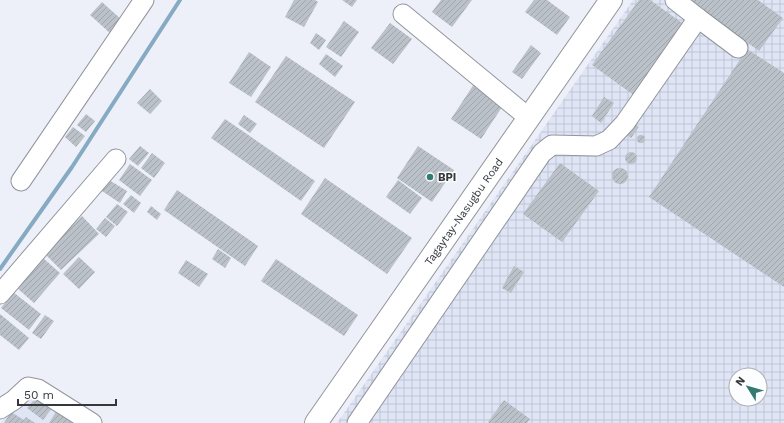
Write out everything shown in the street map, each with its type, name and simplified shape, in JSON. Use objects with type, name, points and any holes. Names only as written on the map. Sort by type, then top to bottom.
[{"type":"main road","name":"Tagaytay-Nasugbu Road","points":[[316,423],[611,0]]},
{"type":"street","points":[[21,181],[144,0]]},
{"type":"street","points":[[675,0],[738,48]]},
{"type":"street","points":[[403,14],[529,118]]},
{"type":"street","points":[[357,423],[542,153],[552,145],[596,146],[609,140],[625,123],[698,18]]},
{"type":"street","points":[[0,294],[116,159]]},
{"type":"street","points":[[0,409],[14,400],[28,387],[38,389],[92,423]]},
{"type":"shaded area","points":[[633,0],[784,0],[784,423],[337,423]]},
{"type":"shaded area","points":[[36,389],[87,423],[0,423]]},
{"type":"building","points":[[294,0],[315,0],[318,2],[304,27],[285,17]]},
{"type":"building","points":[[342,0],[357,0],[352,7]]},
{"type":"building","points":[[441,0],[472,0],[452,27],[432,12]]},
{"type":"building","points":[[534,0],[547,0],[570,17],[557,35],[525,12]]},
{"type":"building","points":[[639,0],[650,0],[685,25],[635,96],[592,65]]},
{"type":"building","points":[[690,0],[758,0],[783,18],[759,51]]},
{"type":"building","points":[[102,2],[123,21],[111,34],[90,15]]},
{"type":"building","points":[[344,21],[359,32],[341,57],[326,47]]},
{"type":"building","points":[[390,23],[412,39],[393,64],[371,48]]},
{"type":"building","points":[[316,33],[326,40],[319,50],[310,43]]},
{"type":"building","points":[[531,45],[541,53],[522,79],[512,72]]},
{"type":"building","points":[[747,49],[784,73],[784,287],[649,197]]},
{"type":"building","points":[[249,52],[271,67],[251,97],[229,83]]},
{"type":"building","points":[[326,54],[343,66],[335,77],[319,64]]},
{"type":"building","points":[[286,56],[355,102],[324,148],[255,102]]},
{"type":"building","points":[[474,84],[504,104],[481,139],[451,119]]},
{"type":"building","points":[[150,89],[162,101],[150,114],[137,103]]},
{"type":"building","points":[[604,97],[614,103],[601,123],[592,116]]},
{"type":"building","points":[[86,114],[95,121],[86,132],[77,125]]},
{"type":"building","points":[[244,115],[257,124],[250,133],[238,124]]},
{"type":"building","points":[[225,119],[315,181],[301,201],[211,138]]},
{"type":"building","points":[[631,121],[639,127],[631,138],[623,132]]},
{"type":"building","points":[[73,127],[85,136],[76,147],[65,137]]},
{"type":"building","points":[[639,135],[643,135],[645,139],[643,143],[639,143],[637,141],[637,137]]},
{"type":"building","points":[[140,146],[149,153],[138,166],[129,159]]},
{"type":"building","points":[[418,146],[454,170],[432,202],[397,178]]},
{"type":"building","points":[[629,152],[633,152],[637,158],[633,164],[629,164],[625,160],[625,156]]},
{"type":"building","points":[[152,153],[165,163],[154,178],[141,168]]},
{"type":"building","points":[[560,163],[599,191],[562,242],[523,214]]},
{"type":"building","points":[[130,164],[152,180],[140,196],[119,180]]},
{"type":"building","points":[[620,168],[627,173],[628,176],[623,183],[620,184],[613,179],[612,176],[617,169]]},
{"type":"building","points":[[325,178],[412,238],[387,274],[301,214]]},
{"type":"building","points":[[109,180],[127,191],[120,203],[102,191]]},
{"type":"building","points":[[398,180],[422,198],[410,214],[386,197]]},
{"type":"building","points":[[177,190],[258,246],[245,266],[164,210]]},
{"type":"building","points":[[131,195],[141,203],[134,213],[123,204]]},
{"type":"building","points":[[117,204],[128,212],[117,226],[106,217]]},
{"type":"building","points":[[151,206],[161,214],[157,220],[147,212]]},
{"type":"building","points":[[82,216],[99,234],[61,270],[44,253]]},
{"type":"building","points":[[105,218],[115,226],[106,237],[96,229]]},
{"type":"building","points":[[218,249],[231,258],[225,268],[212,259]]},
{"type":"building","points":[[79,257],[95,272],[79,289],[63,274]]},
{"type":"building","points":[[43,258],[60,273],[34,303],[17,288]]},
{"type":"building","points":[[276,259],[358,315],[344,336],[261,281]]},
{"type":"building","points":[[186,260],[208,274],[199,287],[178,273]]},
{"type":"building","points":[[514,266],[524,272],[511,293],[502,288]]},
{"type":"building","points":[[13,292],[41,314],[29,330],[1,308]]},
{"type":"building","points":[[0,314],[29,338],[19,350],[0,335]]},
{"type":"building","points":[[45,315],[54,321],[41,339],[32,333]]},
{"type":"building","points":[[40,393],[55,404],[43,420],[27,408]]},
{"type":"building","points":[[504,400],[530,419],[527,423],[488,422]]},
{"type":"building","points":[[59,407],[85,423],[49,423]]},
{"type":"building","points":[[11,412],[24,420],[26,417],[35,423],[4,423]]},
{"type":"waterway","points":[[0,269],[72,167],[180,0]]},
{"type":"place","name":"BPI","points":[[430,177]]}]
